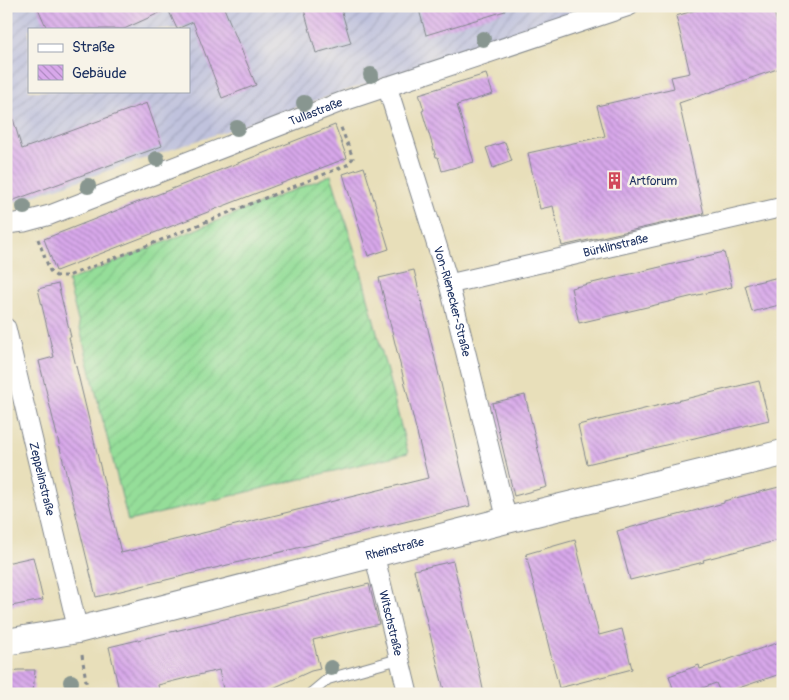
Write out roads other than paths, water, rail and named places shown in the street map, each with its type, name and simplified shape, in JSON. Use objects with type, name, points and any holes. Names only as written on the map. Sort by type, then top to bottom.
[{"type":"main road","name":"Rheinstraße","points":[[6,642],[78,630],[507,520],[783,453]]},
{"type":"street","name":"Tullastraße","points":[[6,224],[50,215],[340,102],[629,6]]},
{"type":"street","name":"Von-Rienecker-Straße","points":[[386,86],[449,284],[507,520]]},
{"type":"street","name":"Bürklinstraße","points":[[449,284],[783,207]]},
{"type":"street","name":"Zeppelinstraße","points":[[6,328],[78,630]]},
{"type":"street","name":"Witschstraße","points":[[374,554],[408,694]]},
{"type":"lane","points":[[310,694],[328,679],[399,659]]},
{"type":"place","name":"Artforum","points":[[615,181]]}]
